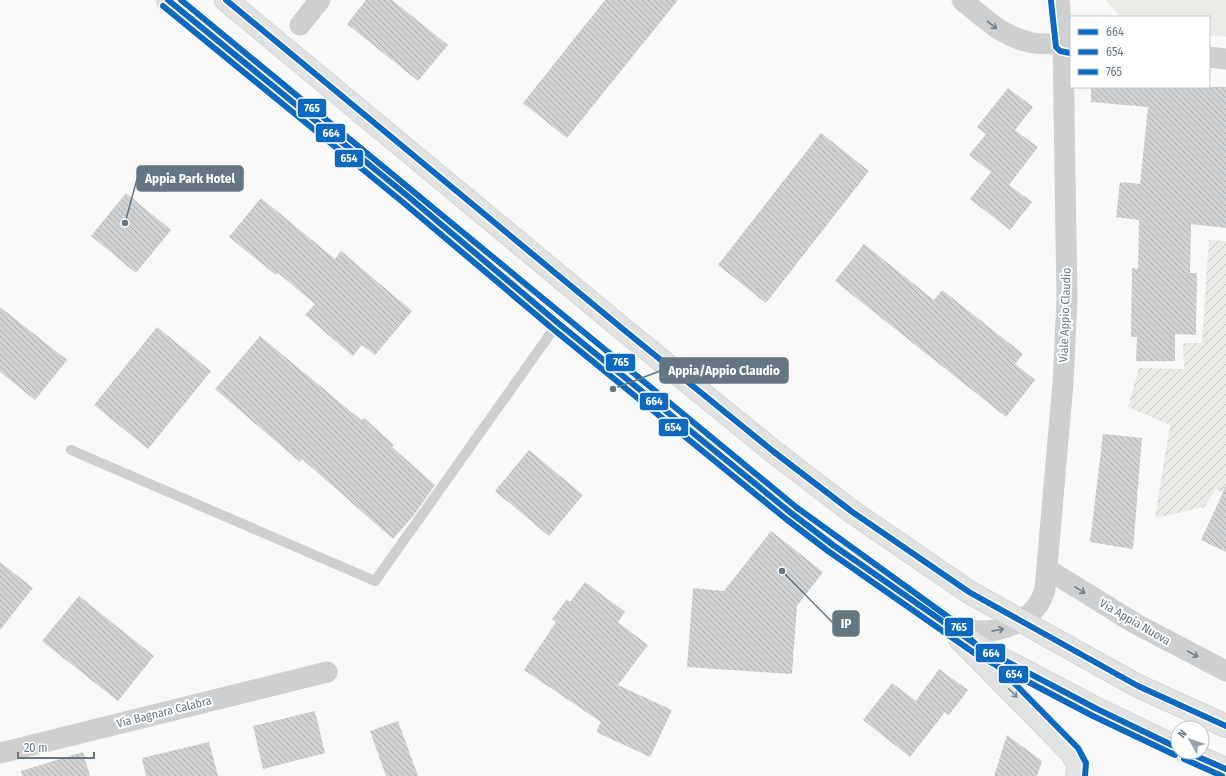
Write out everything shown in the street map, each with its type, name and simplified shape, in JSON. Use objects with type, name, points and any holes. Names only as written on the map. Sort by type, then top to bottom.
[{"type":"main road","points":[[168,0],[410,198],[558,323],[803,523],[946,626],[988,652],[1097,709],[1170,744]]},
{"type":"main road","points":[[226,0],[624,330],[780,457],[851,511],[969,592],[1138,686],[1226,726]]},
{"type":"main road","points":[[946,626],[1072,753],[1078,765],[1077,776]]},
{"type":"main road","points":[[1205,760],[1226,769]]},
{"type":"street","points":[[962,0],[998,30],[1008,36],[1033,42],[1067,44]]},
{"type":"street","name":"Viale Appio Claudio","points":[[1021,621],[1030,614],[1042,598],[1045,589],[1063,383],[1067,300],[1067,44],[1059,0]]},
{"type":"street","points":[[300,25],[314,4]]},
{"type":"street","points":[[1210,57],[1226,59]]},
{"type":"street","name":"Via Appia Nuova","points":[[1047,569],[1136,624],[1226,671]]},
{"type":"street","points":[[946,626],[983,631],[1007,628],[1021,621]]},
{"type":"street","name":"Via Bagnara Calabra","points":[[0,753],[327,672]]},
{"type":"lane","points":[[71,450],[374,582],[558,323]]},
{"type":"shaded area","points":[[1106,0],[1226,0],[1226,37],[1210,35],[1210,16],[1119,16]]},
{"type":"shaded area","points":[[1209,240],[1226,241],[1226,494],[1216,489],[1204,507],[1155,518],[1170,425],[1128,407],[1139,368],[1184,369],[1183,343],[1202,343]]},
{"type":"building","points":[[366,0],[392,0],[448,45],[418,81],[347,24]]},
{"type":"building","points":[[605,0],[678,0],[567,138],[523,103]]},
{"type":"building","points":[[1226,87],[1226,228],[1191,224],[1190,273],[1197,273],[1196,335],[1175,334],[1175,361],[1136,361],[1137,337],[1131,337],[1132,268],[1138,269],[1139,220],[1116,217],[1120,182],[1140,184],[1148,107],[1091,102],[1091,88]]},
{"type":"building","points":[[1008,88],[1033,107],[1015,130],[1038,147],[1009,185],[1032,202],[1010,230],[970,199],[991,172],[969,155],[986,134],[977,127]]},
{"type":"building","points":[[821,133],[869,171],[766,303],[718,265]]},
{"type":"building","points":[[126,193],[171,230],[136,273],[91,236]]},
{"type":"building","points":[[261,198],[335,259],[341,251],[412,311],[375,355],[362,345],[353,356],[305,315],[315,304],[278,273],[276,275],[229,237]]},
{"type":"building","points":[[864,244],[934,300],[942,290],[1023,354],[1015,364],[1035,380],[1006,417],[835,281]]},
{"type":"building","points":[[0,307],[67,360],[35,400],[0,372]]},
{"type":"building","points":[[157,327],[211,371],[148,449],[94,405]]},
{"type":"building","points":[[260,336],[361,420],[364,418],[394,445],[392,447],[435,485],[414,515],[393,539],[302,459],[300,462],[215,389]]},
{"type":"building","points":[[1103,434],[1142,438],[1133,549],[1090,542]]},
{"type":"building","points":[[529,450],[583,495],[549,536],[495,491]]},
{"type":"building","points":[[1226,486],[1226,552],[1201,540]]},
{"type":"building","points":[[771,531],[823,572],[797,606],[792,674],[687,667],[693,588],[724,591]]},
{"type":"building","points":[[0,562],[33,588],[0,630]]},
{"type":"building","points":[[585,582],[625,612],[618,622],[648,645],[618,685],[672,710],[650,757],[596,732],[601,722],[524,670],[556,622],[552,619],[567,599],[570,602]]},
{"type":"building","points":[[79,596],[154,656],[118,701],[42,641]]},
{"type":"building","points":[[939,669],[968,690],[949,715],[945,712],[910,757],[863,720],[892,683],[916,701]]},
{"type":"building","points":[[315,711],[325,753],[263,769],[253,726]]},
{"type":"building","points":[[398,721],[418,776],[386,776],[370,731]]},
{"type":"building","points":[[1007,735],[1042,761],[1037,776],[994,776]]},
{"type":"building","points":[[209,742],[218,776],[146,776],[142,758]]},
{"type":"building","points":[[83,752],[90,776],[22,776],[21,771]]},
{"type":"transit line","name":"664","points":[[168,0],[410,198],[558,323],[791,513],[833,545],[981,648],[1097,709],[1170,744]]},
{"type":"transit line","name":"765","points":[[181,0],[796,507],[951,619],[1078,748],[1086,763],[1085,776]]},
{"type":"transit line","name":"664","points":[[226,0],[624,330],[774,452],[851,511],[969,592],[1138,686],[1226,726]]},
{"type":"transit line","name":"654","points":[[1051,1],[1056,47],[1060,51],[1070,53]]},
{"type":"transit line","name":"654","points":[[163,6],[405,204],[553,329],[786,519],[828,551],[977,655],[1093,716],[1170,753]]},
{"type":"transit line","name":"654","points":[[1186,760],[1222,776]]},
{"type":"transit line","name":"664","points":[[1205,760],[1226,769]]},
{"type":"place","name":"Appia Park Hotel","points":[[125,223]]},
{"type":"place","name":"Appia/Appio Claudio","points":[[613,389]]},
{"type":"place","name":"IP","points":[[782,571]]}]
